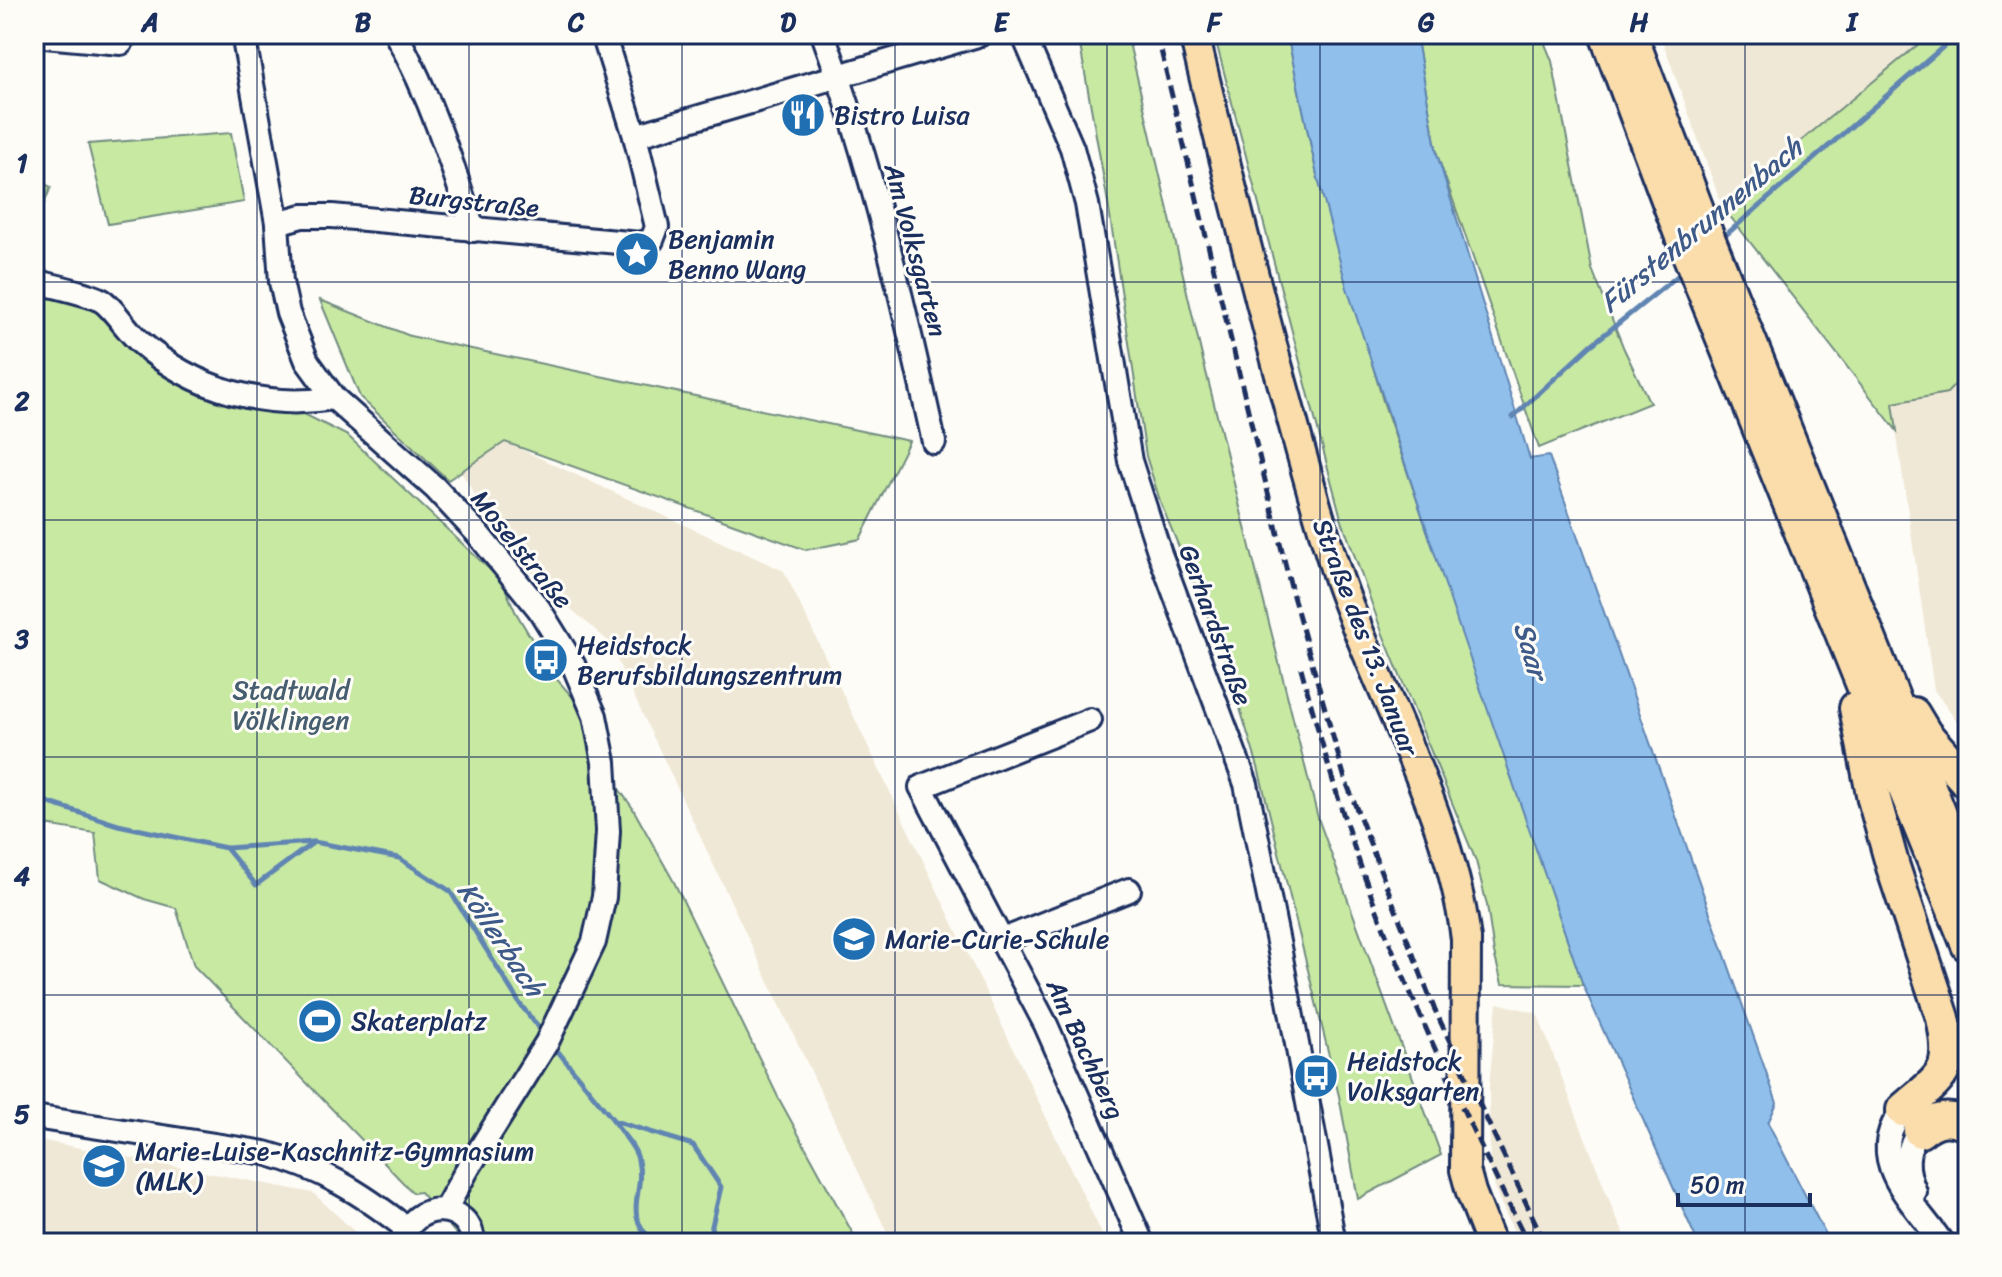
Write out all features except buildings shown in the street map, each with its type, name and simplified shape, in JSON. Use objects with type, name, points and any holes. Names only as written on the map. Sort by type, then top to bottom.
[{"type":"highway","points":[[1606,34],[1711,276],[1851,625],[1968,945]]},
{"type":"highway","points":[[1630,34],[1693,233]]},
{"type":"highway","points":[[1851,625],[1925,734],[1968,783]]},
{"type":"highway","points":[[1851,625],[1968,884]]},
{"type":"highway","points":[[1851,625],[1874,799],[1943,1018],[1947,1041],[1948,1054],[1943,1074],[1912,1120]]},
{"type":"highway","points":[[1912,1120],[1947,1118],[1968,1125]]},
{"type":"main road","name":"Straße des 13. Januar","points":[[1194,34],[1304,465],[1328,544],[1453,867],[1466,939],[1465,1170],[1491,1243]]},
{"type":"street","name":"Moselstraße","points":[[243,34],[277,223],[281,282],[288,313],[307,361],[334,398],[435,488],[490,547],[539,609],[573,664],[595,716],[604,762],[608,831],[604,897],[594,942],[576,986],[547,1042],[445,1210]]},
{"type":"street","points":[[396,34],[418,73],[449,153],[473,230]]},
{"type":"street","points":[[603,34],[635,136],[981,34]]},
{"type":"street","name":"Am Volksgarten","points":[[823,34],[838,74],[899,289],[934,442]]},
{"type":"street","name":"Gerhardstraße","points":[[1023,34],[1072,148],[1087,204],[1130,461],[1160,554],[1246,784],[1334,1243]]},
{"type":"street","points":[[34,35],[121,43]]},
{"type":"street","name":"Burgstraße","points":[[277,223],[302,216],[332,216],[640,244],[652,240],[657,227],[635,136]]},
{"type":"street","points":[[34,281],[102,300],[141,343],[188,377],[254,399],[312,402],[334,398]]},
{"type":"street","name":"Am Bachberg","points":[[1090,720],[921,787],[1046,1025],[1142,1243]]},
{"type":"street","points":[[1003,940],[1129,890]]},
{"type":"street","points":[[38,1113],[293,1160],[341,1182],[403,1235],[416,1216],[430,1210],[445,1210],[463,1220],[473,1243]]},
{"type":"street","points":[[1912,1120],[1892,1127],[1889,1158],[1900,1190],[1942,1243]]},
{"type":"shaded area","points":[[1660,34],[1931,34],[1722,206]]},
{"type":"shaded area","points":[[1968,371],[1968,731],[1963,730],[1934,690],[1892,403],[1947,393]]},
{"type":"shaded area","name":"Marie-Curie-Schule","points":[[505,442],[784,571],[1103,1236],[1091,1243],[892,1243],[608,641],[539,581],[495,527],[461,472]]},
{"type":"shaded area","points":[[1497,1003],[1537,1013],[1615,1215],[1629,1243],[1519,1243],[1498,1197],[1490,1170],[1489,1086]]},
{"type":"shaded area","name":"Marie-Luise-Kaschnitz-Gymnasium (MLK)","points":[[34,1139],[313,1193],[367,1243],[34,1243]]},
{"type":"green space","points":[[1078,34],[1127,34],[1201,352],[1318,818],[1441,1155],[1358,1199],[1339,1096],[1258,767],[1222,650],[1161,504],[1146,456],[1108,203]]},
{"type":"green space","points":[[1214,34],[1287,34],[1317,175],[1383,401],[1583,985],[1502,984],[1476,861],[1382,632],[1341,518]]},
{"type":"green space","points":[[1416,34],[1541,34],[1552,61],[1592,269],[1624,349],[1650,403],[1539,448],[1437,154]]},
{"type":"green space","points":[[1931,34],[1968,34],[1968,371],[1947,393],[1893,403],[1897,431],[1722,206]]},
{"type":"green space","points":[[231,133],[244,202],[108,224],[88,144]]},
{"type":"green space","points":[[34,179],[51,187],[34,227]]},
{"type":"green space","name":"Stadtwald Völklingen","points":[[34,281],[102,300],[188,377],[290,407],[348,436],[502,581],[515,611],[553,675],[584,710],[593,753],[632,807],[674,882],[778,1097],[858,1243],[464,1243],[420,1192],[413,1193],[194,966],[176,908],[144,899],[100,879],[95,833],[34,823]]},
{"type":"green space","points":[[320,300],[410,336],[909,441],[860,539],[806,550],[505,442],[448,480],[360,397]]},
{"type":"water","name":"Saar","points":[[1287,34],[1416,34],[1437,154],[1530,459],[1549,456],[1777,1103],[1768,1123],[1830,1243],[1698,1243],[1583,985],[1458,624],[1347,288],[1317,175]]},
{"type":"waterway","name":"Fürstenbrunnenbach","points":[[1720,240],[1958,34]]},
{"type":"waterway","name":"Fürstenbrunnenbach","points":[[1513,417],[1590,346],[1685,270]]},
{"type":"waterway","name":"Köllerbach","points":[[34,798],[118,825],[226,848],[256,885],[314,842],[399,858],[450,891],[520,1004],[543,1033]]},
{"type":"waterway","name":"Köllerbach","points":[[227,848],[313,842]]},
{"type":"waterway","name":"Köllerbach","points":[[552,1044],[614,1121],[693,1145],[721,1187],[708,1243]]},
{"type":"waterway","name":"Köllerbach","points":[[614,1122],[637,1155],[640,1173],[636,1212],[638,1221],[654,1243]]},
{"type":"railway","points":[[1157,34],[1293,596],[1345,779],[1434,1008],[1545,1243]]},
{"type":"railway","points":[[1301,668],[1344,817],[1392,948],[1447,1076],[1528,1243]]},
{"type":"place","name":"Bistro Luisa","points":[[803,115]]},
{"type":"place","name":"Benjamin Benno Wang","points":[[637,254]]},
{"type":"place","name":"Heidstock Berufsbildungszentrum","points":[[546,660]]},
{"type":"place","name":"Marie-Curie-Schule","points":[[854,939]]},
{"type":"place","name":"Skaterplatz","points":[[320,1021]]},
{"type":"place","name":"Heidstock Volksgarten","points":[[1316,1076]]},
{"type":"place","name":"Marie-Luise-Kaschnitz-Gymnasium (MLK)","points":[[104,1166]]}]
